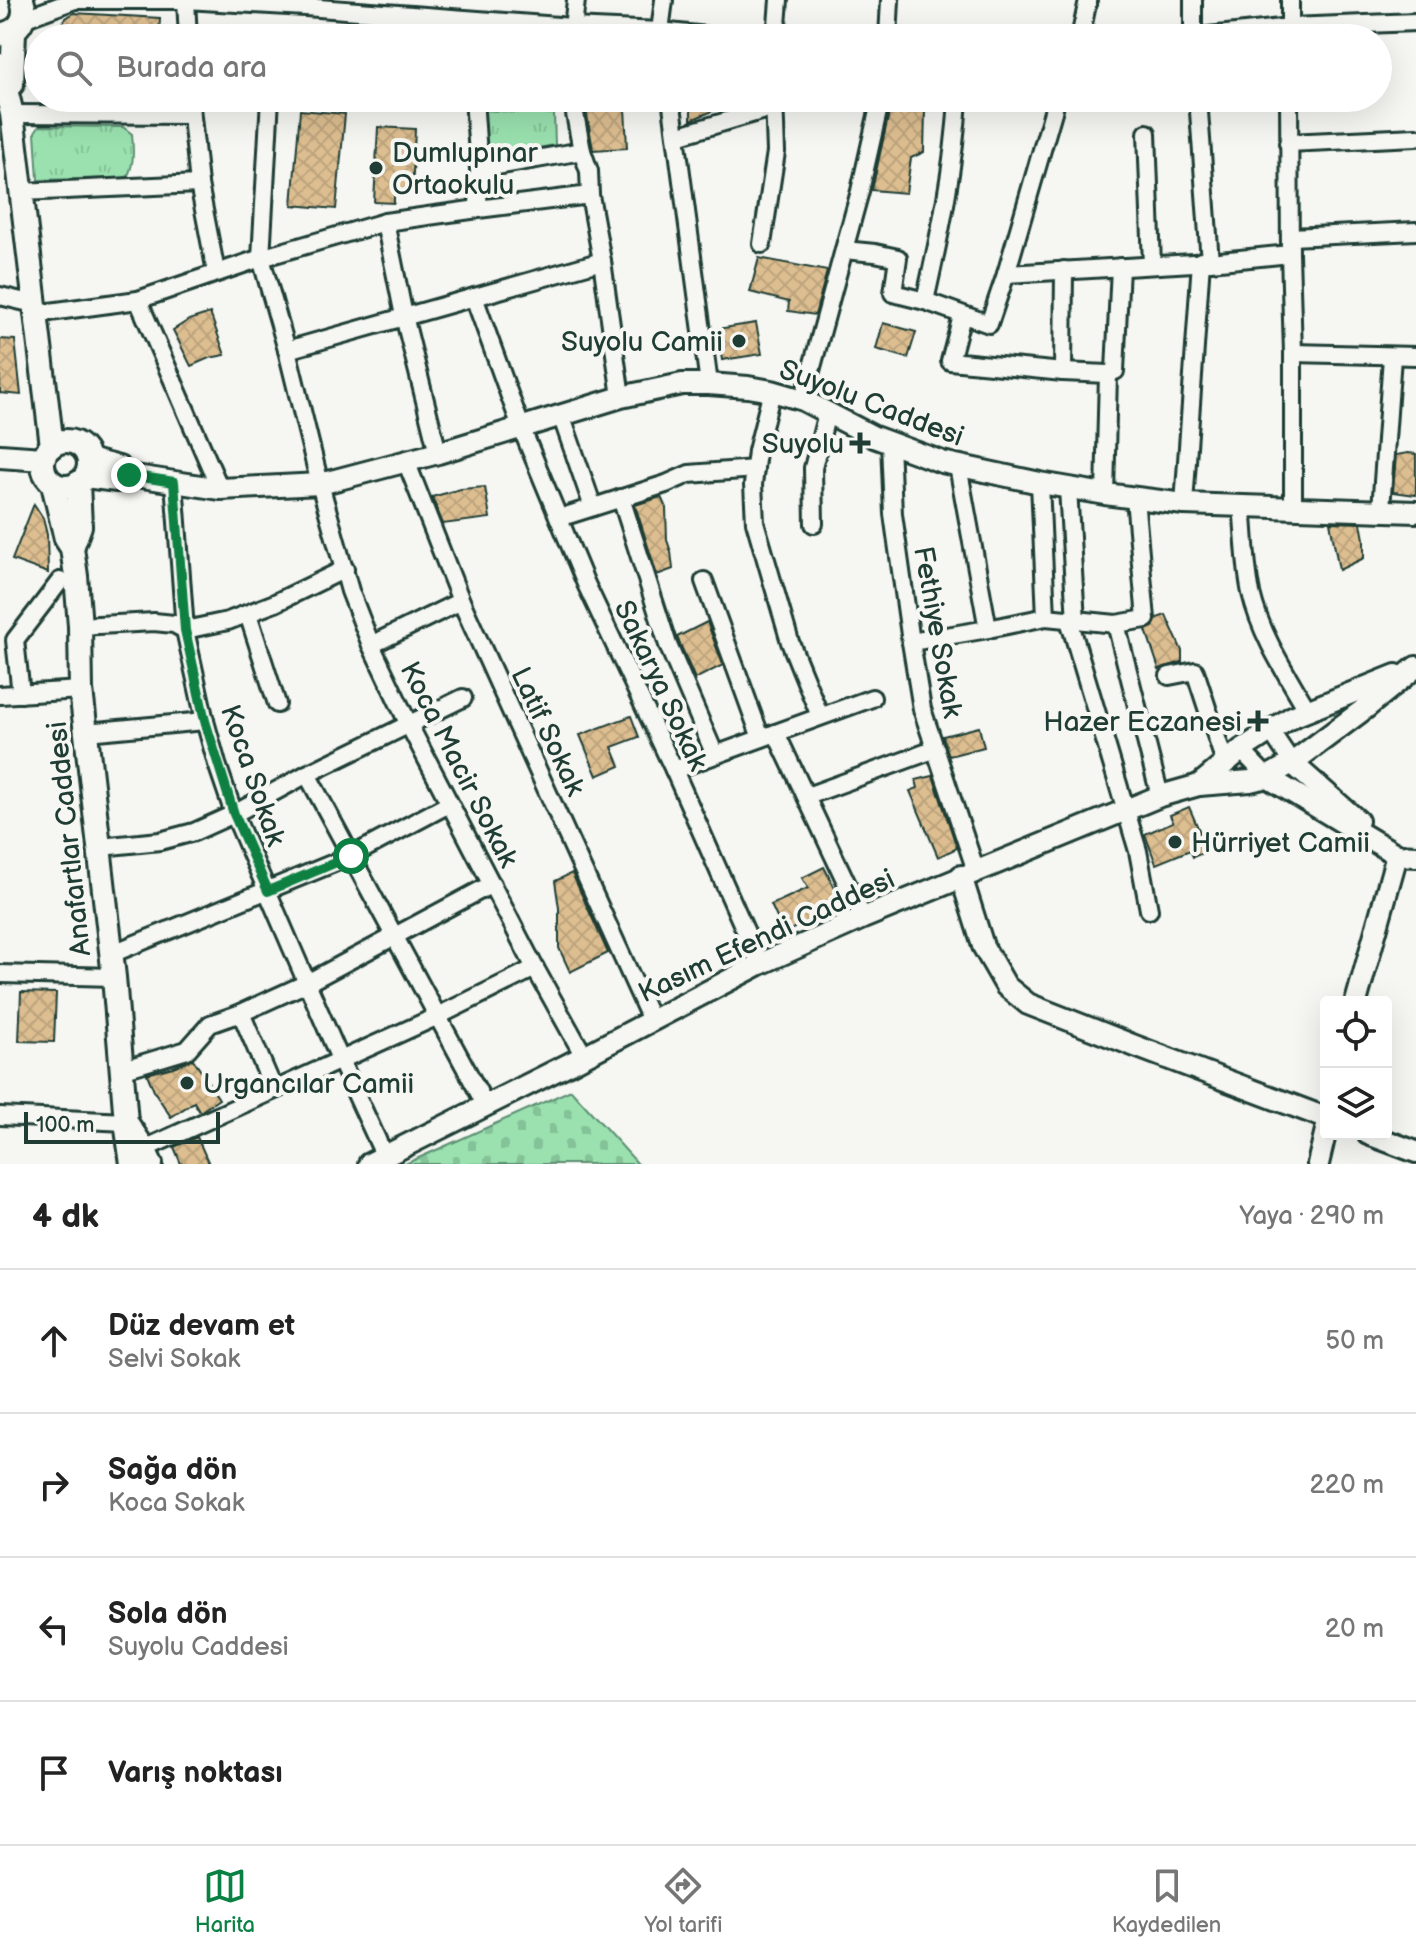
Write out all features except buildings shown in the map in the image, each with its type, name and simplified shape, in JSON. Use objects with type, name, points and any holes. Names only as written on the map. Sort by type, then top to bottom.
[{"type":"main road","points":[[8,125],[15,21]]},
{"type":"main road","points":[[0,65],[13,178],[35,309],[44,387],[70,461],[80,526],[72,548]]},
{"type":"main road","points":[[0,456],[70,461]]},
{"type":"main road","points":[[70,461],[44,473],[53,484],[66,539],[72,548]]},
{"type":"main road","name":"Anafartlar Caddesi","points":[[72,548],[80,626],[81,690],[114,977],[126,1122]]},
{"type":"main road","points":[[126,1122],[142,1159]]},
{"type":"street","points":[[15,21],[75,0],[186,0],[438,8],[524,24]]},
{"type":"street","points":[[186,0],[187,24]]},
{"type":"street","points":[[573,24],[576,0]]},
{"type":"street","points":[[662,24],[664,0]]},
{"type":"street","points":[[777,24],[779,0]]},
{"type":"street","points":[[889,24],[890,0]]},
{"type":"street","points":[[1083,24],[1088,0]]},
{"type":"street","points":[[1192,24],[1193,0]]},
{"type":"street","points":[[1290,0],[1290,24]]},
{"type":"street","points":[[1391,24],[1416,22]]},
{"type":"street","points":[[8,125],[133,112]]},
{"type":"street","points":[[192,112],[199,184],[216,272]]},
{"type":"street","name":"Koca Macir Sokak","points":[[269,112],[261,258],[350,591],[371,645],[409,725],[584,1056]]},
{"type":"street","points":[[475,112],[478,209]]},
{"type":"street","points":[[574,112],[589,171],[621,397]]},
{"type":"street","points":[[673,112],[709,384]]},
{"type":"street","points":[[677,136],[745,112]]},
{"type":"street","points":[[762,244],[776,152],[774,112]]},
{"type":"street","points":[[803,400],[860,191],[877,112]]},
{"type":"street","points":[[925,301],[955,146],[957,112]]},
{"type":"street","points":[[844,250],[898,258],[893,293],[989,324],[1053,112]]},
{"type":"street","points":[[1184,504],[1206,261],[1199,112]]},
{"type":"street","points":[[1289,112],[1293,508]]},
{"type":"street","points":[[1147,133],[1152,265]]},
{"type":"street","points":[[1288,143],[1416,137]]},
{"type":"street","points":[[479,169],[582,151]]},
{"type":"street","points":[[13,178],[199,184]]},
{"type":"street","points":[[0,296],[35,309],[138,300],[216,272],[385,222],[590,195]]},
{"type":"street","points":[[385,222],[404,316],[438,453]]},
{"type":"street","points":[[1006,274],[1206,261],[1290,246],[1416,231]]},
{"type":"street","points":[[287,350],[602,261]]},
{"type":"street","points":[[962,316],[950,361],[1108,374],[1115,371],[1120,267]]},
{"type":"street","points":[[1063,372],[1064,270]]},
{"type":"street","name":"Sakarya Sokak","points":[[474,297],[521,427],[586,584],[674,770],[760,964]]},
{"type":"street","points":[[138,300],[220,489]]},
{"type":"street","points":[[1293,353],[1416,356]]},
{"type":"street","points":[[1381,509],[1392,357]]},
{"type":"street","points":[[1105,494],[1108,374]]},
{"type":"street","name":"Suyolu Caddesi","points":[[70,461],[117,481],[129,475],[220,489],[320,484],[438,453],[621,397],[682,384],[709,384],[772,391],[803,400],[890,443],[942,462],[1040,483],[1184,504],[1416,512]]},
{"type":"street","points":[[772,391],[757,451],[753,485],[755,522],[790,642],[820,716]]},
{"type":"street","points":[[814,524],[813,468],[827,413]]},
{"type":"street","points":[[561,415],[593,507]]},
{"type":"street","name":"Fethiye Sokak","points":[[890,443],[893,514],[922,709],[936,749],[969,874]]},
{"type":"street","name":"Latif Sokak","points":[[406,461],[461,601],[651,1020]]},
{"type":"street","points":[[958,466],[988,629]]},
{"type":"street","points":[[559,518],[689,474],[755,469]]},
{"type":"street","name":"Koca Sokak","points":[[174,482],[185,630],[205,721],[234,814],[340,1059],[377,1162]]},
{"type":"street","points":[[1040,483],[1046,617]]},
{"type":"street","points":[[1068,488],[1072,621],[1138,851],[1149,910]]},
{"type":"street","points":[[621,498],[668,645],[715,755]]},
{"type":"street","points":[[911,642],[1046,617],[1116,624],[1146,619],[1135,498]]},
{"type":"street","points":[[1242,506],[1251,593],[1263,630],[1308,711]]},
{"type":"street","points":[[80,626],[154,622],[174,624],[185,630],[228,621],[345,569]]},
{"type":"street","points":[[21,694],[7,637],[60,581]]},
{"type":"street","points":[[704,581],[768,736],[807,796],[863,918]]},
{"type":"street","points":[[371,645],[461,601]]},
{"type":"street","points":[[248,614],[277,704]]},
{"type":"street","points":[[1116,624],[1160,796]]},
{"type":"street","name":"Kasım Efendi Caddesi","points":[[1199,785],[1233,756],[1292,717],[1416,667]]},
{"type":"street","name":"Kasım Efendi Caddesi","points":[[377,1162],[760,964],[863,918],[1160,796],[1199,785],[1267,777],[1292,763],[1416,667]]},
{"type":"street","points":[[1169,676],[1195,671],[1233,756],[1406,856]]},
{"type":"street","points":[[0,695],[81,690]]},
{"type":"street","points":[[100,847],[160,841],[194,832],[463,698]]},
{"type":"street","points":[[674,770],[872,698]]},
{"type":"street","points":[[86,732],[205,721]]},
{"type":"street","points":[[1270,730],[1292,763],[1406,856]]},
{"type":"street","points":[[807,796],[936,749]]},
{"type":"street","points":[[307,774],[486,1106]]},
{"type":"street","points":[[111,954],[351,856],[449,804]]},
{"type":"street","points":[[1358,996],[1406,856]]},
{"type":"street","points":[[969,874],[983,946],[1006,986],[1028,1004],[1320,1116]]},
{"type":"street","points":[[121,1070],[187,1050],[210,1024],[307,983],[492,884]]},
{"type":"street","points":[[142,1159],[274,1090],[438,1016],[535,968]]},
{"type":"street","points":[[0,974],[114,977]]},
{"type":"street","points":[[241,1013],[274,1090]]},
{"type":"street","points":[[0,1116],[126,1122]]},
{"type":"street","points":[[1318,1164],[1324,1140]]},
{"type":"street","points":[[1384,1140],[1416,1152]]},
{"type":"green space","points":[[484,112],[554,114],[555,145],[486,157]]},
{"type":"green space","points":[[39,126],[123,127],[132,134],[130,172],[127,177],[119,178],[38,180],[35,132]]},
{"type":"green space","points":[[571,1090],[638,1164],[405,1164]]},
{"type":"place","name":"Dumlupınar Ortaokulu","points":[[376,168]]},
{"type":"place","name":"Suyolu Camii","points":[[739,341]]},
{"type":"place","name":"Suyolu","points":[[860,443]]},
{"type":"place","name":"Hazer Eczanesi","points":[[1258,721]]},
{"type":"place","name":"Hürriyet Camii","points":[[1175,842]]},
{"type":"place","name":"Urgancılar Camii","points":[[187,1083]]},
{"type":"route","points":[[129,475],[174,482],[185,630],[205,721],[234,814],[268,891],[351,856]]}]
